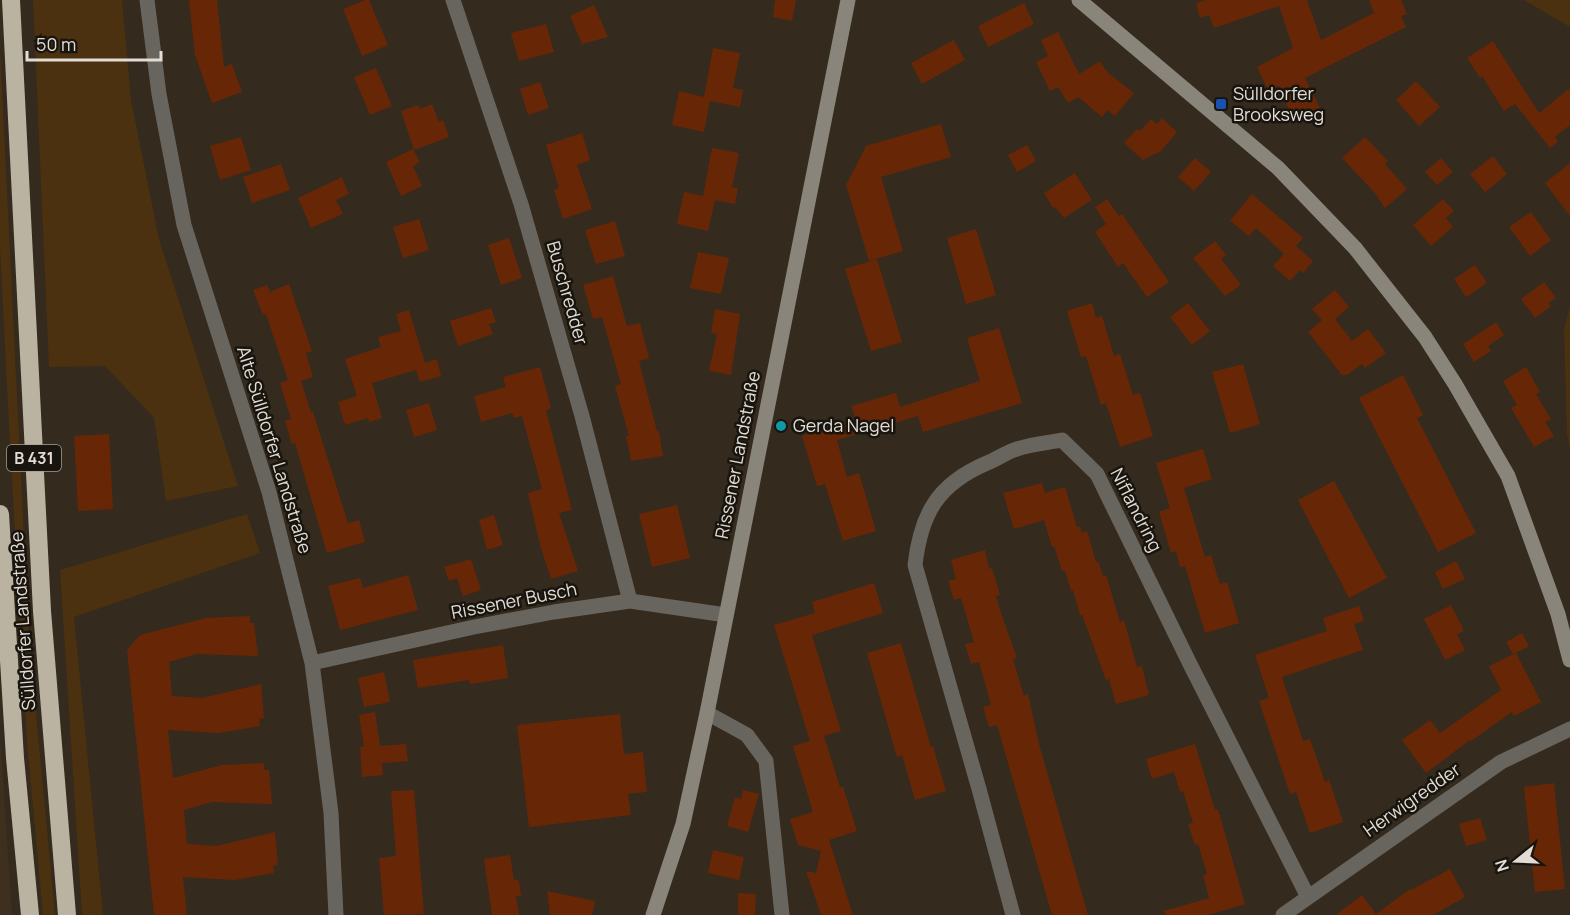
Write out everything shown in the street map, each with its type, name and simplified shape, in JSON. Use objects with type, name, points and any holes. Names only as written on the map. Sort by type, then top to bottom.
[{"type":"highway","name":"Sülldorfer Landstraße","points":[[11,0],[42,610],[67,915]]},
{"type":"highway","name":"Sülldorfer Landstraße","points":[[0,514],[15,758],[30,915]]},
{"type":"street","name":"Alte Sülldorfer Landstraße","points":[[147,0],[159,94],[184,225],[269,492],[312,663],[331,813],[336,915]]},
{"type":"street","name":"Buschredder","points":[[453,0],[527,226],[582,416],[630,601]]},
{"type":"street","name":"Rissener Landstraße","points":[[653,915],[683,824],[707,713],[848,0]]},
{"type":"street","points":[[1079,0],[1278,168],[1334,225],[1419,329],[1455,384],[1508,476],[1558,614],[1570,660]]},
{"type":"street","name":"Niflandring","points":[[1013,915],[915,565],[925,521],[936,501],[958,477],[1017,449],[1062,440],[1097,474],[1308,897]]},
{"type":"street","name":"Rissener Busch","points":[[312,663],[485,625],[630,601],[726,615]]},
{"type":"street","points":[[707,713],[747,735],[766,760],[782,915]]},
{"type":"street","name":"Herwigredder","points":[[1283,915],[1501,762],[1570,729]]},
{"type":"shaded area","points":[[33,0],[122,0],[131,100],[159,239],[238,486],[166,501],[154,418],[105,366],[49,367]]},
{"type":"shaded area","points":[[1524,0],[1570,0],[1570,27]]},
{"type":"shaded area","points":[[0,50],[29,639],[55,915],[43,915],[27,742],[0,247]]},
{"type":"shaded area","points":[[1570,306],[1570,450],[1567,433],[1564,329]]},
{"type":"shaded area","points":[[247,514],[260,553],[74,617],[103,915],[82,915],[60,570]]},
{"type":"shaded area","points":[[0,737],[1,748],[12,915],[0,915]]},
{"type":"building","points":[[189,0],[217,0],[224,67],[232,64],[242,92],[212,103],[195,55]]},
{"type":"building","points":[[369,0],[388,45],[362,56],[343,9]]},
{"type":"building","points":[[775,0],[796,0],[792,21],[773,17]]},
{"type":"building","points":[[1206,0],[1307,0],[1321,40],[1374,13],[1369,0],[1401,0],[1407,14],[1401,16],[1406,27],[1305,78],[1320,108],[1294,121],[1278,86],[1268,90],[1257,67],[1293,48],[1279,6],[1214,28],[1209,15],[1200,18],[1196,3]]},
{"type":"building","points":[[1024,3],[1034,24],[988,47],[978,26]]},
{"type":"building","points":[[594,5],[608,37],[582,44],[570,16]]},
{"type":"building","points":[[546,24],[554,52],[519,61],[511,33]]},
{"type":"building","points":[[1058,32],[1079,74],[1100,61],[1107,72],[1134,93],[1115,116],[1107,110],[1102,117],[1078,97],[1068,103],[1058,87],[1050,91],[1036,62],[1048,56],[1041,40]]},
{"type":"building","points":[[954,40],[965,60],[922,84],[911,63]]},
{"type":"building","points":[[1493,41],[1539,113],[1570,88],[1570,125],[1555,137],[1558,142],[1550,148],[1515,104],[1504,111],[1482,76],[1480,78],[1467,58]]},
{"type":"building","points":[[713,48],[740,53],[733,88],[743,90],[740,107],[710,101],[704,132],[672,125],[679,91],[704,97]]},
{"type":"building","points":[[376,68],[392,106],[370,115],[354,77]]},
{"type":"building","points":[[1416,81],[1440,107],[1419,126],[1396,100]]},
{"type":"building","points":[[540,82],[549,108],[528,115],[520,89]]},
{"type":"building","points":[[432,104],[439,122],[443,120],[449,137],[414,150],[401,111],[418,105],[420,109]]},
{"type":"building","points":[[1162,118],[1177,132],[1161,151],[1143,160],[1124,143],[1137,129],[1140,131],[1151,119],[1157,124]]},
{"type":"building","points":[[941,124],[951,157],[881,177],[903,251],[869,261],[846,185],[866,146]]},
{"type":"building","points":[[582,133],[590,160],[577,165],[592,209],[563,219],[554,190],[559,188],[546,145]]},
{"type":"building","points":[[241,137],[251,170],[220,180],[210,146]]},
{"type":"building","points":[[1365,137],[1388,161],[1385,164],[1407,189],[1385,208],[1374,192],[1342,158]]},
{"type":"building","points":[[1027,145],[1036,161],[1017,172],[1008,155]]},
{"type":"building","points":[[712,148],[739,153],[732,187],[738,188],[735,204],[715,200],[708,231],[677,224],[684,192],[703,196]]},
{"type":"building","points":[[413,149],[420,162],[413,166],[422,186],[401,196],[386,162]]},
{"type":"building","points":[[1493,156],[1507,174],[1485,192],[1470,174]]},
{"type":"building","points":[[1195,158],[1211,172],[1194,191],[1178,177]]},
{"type":"building","points":[[1441,158],[1453,172],[1437,185],[1425,172]]},
{"type":"building","points":[[1570,163],[1570,216],[1545,183]]},
{"type":"building","points":[[281,164],[290,190],[252,203],[243,177]]},
{"type":"building","points":[[1075,173],[1092,200],[1064,218],[1055,207],[1053,208],[1044,193]]},
{"type":"building","points":[[342,177],[349,194],[336,200],[343,214],[311,228],[298,198]]},
{"type":"building","points":[[1252,194],[1303,238],[1296,246],[1313,261],[1303,273],[1300,270],[1290,281],[1273,266],[1284,254],[1256,228],[1249,236],[1230,221]]},
{"type":"building","points":[[1107,199],[1119,216],[1122,214],[1169,282],[1147,297],[1123,263],[1118,267],[1095,232],[1106,224],[1095,207]]},
{"type":"building","points":[[1443,199],[1454,211],[1446,218],[1453,227],[1431,246],[1413,225]]},
{"type":"building","points":[[1531,212],[1551,240],[1530,256],[1509,227]]},
{"type":"building","points":[[419,219],[429,250],[403,258],[393,227]]},
{"type":"building","points":[[615,221],[625,256],[596,264],[585,230]]},
{"type":"building","points":[[976,229],[996,295],[966,304],[947,238]]},
{"type":"building","points":[[509,238],[522,278],[501,285],[488,245]]},
{"type":"building","points":[[1215,241],[1226,255],[1221,259],[1241,285],[1225,296],[1193,258]]},
{"type":"building","points":[[698,252],[729,258],[721,294],[690,288]]},
{"type":"building","points":[[877,259],[902,342],[871,351],[845,269]]},
{"type":"building","points":[[1475,265],[1487,283],[1466,297],[1454,279]]},
{"type":"building","points":[[613,276],[627,326],[640,323],[649,358],[639,361],[657,431],[659,431],[663,456],[631,461],[626,436],[629,436],[615,386],[621,384],[602,317],[593,319],[583,285]]},
{"type":"building","points":[[1544,282],[1556,298],[1548,303],[1551,306],[1535,318],[1521,299]]},
{"type":"building","points":[[289,284],[312,351],[306,353],[313,377],[301,381],[348,523],[359,520],[365,542],[327,553],[295,443],[292,444],[285,421],[291,419],[280,383],[288,380],[266,314],[263,315],[253,290],[267,285],[270,292]]},
{"type":"building","points":[[1335,290],[1349,307],[1335,319],[1352,341],[1368,329],[1386,353],[1365,368],[1362,364],[1347,375],[1342,375],[1308,332],[1322,320],[1312,309]]},
{"type":"building","points":[[1092,303],[1096,318],[1102,316],[1114,356],[1120,354],[1133,395],[1140,393],[1153,436],[1120,447],[1106,403],[1101,405],[1086,356],[1081,357],[1067,311]]},
{"type":"building","points":[[1188,303],[1210,331],[1192,345],[1170,317]]},
{"type":"building","points":[[491,308],[496,322],[489,324],[493,334],[458,346],[450,321]]},
{"type":"building","points":[[715,309],[740,314],[731,375],[709,371],[717,334],[711,333]]},
{"type":"building","points":[[409,310],[425,363],[437,359],[441,376],[420,382],[416,370],[372,383],[382,418],[369,422],[368,418],[345,425],[338,402],[357,396],[345,359],[381,347],[378,337],[401,331],[396,314]]},
{"type":"building","points":[[1496,322],[1504,335],[1488,346],[1491,351],[1474,362],[1463,344]]},
{"type":"building","points":[[999,328],[1022,403],[923,432],[918,416],[837,440],[847,477],[859,473],[876,531],[843,541],[825,484],[817,486],[802,436],[856,420],[851,406],[896,393],[900,407],[980,381],[967,338]]},
{"type":"building","points":[[1243,364],[1260,424],[1230,433],[1212,372]]},
{"type":"building","points":[[540,367],[551,408],[546,410],[572,510],[559,513],[578,571],[551,579],[540,545],[528,493],[542,489],[522,416],[514,418],[512,413],[481,422],[474,396],[506,387],[503,377]]},
{"type":"building","points":[[1526,367],[1540,392],[1536,394],[1551,419],[1545,422],[1554,436],[1534,447],[1511,408],[1517,405],[1503,381]]},
{"type":"building","points":[[1403,375],[1423,415],[1417,418],[1476,533],[1438,552],[1359,398]]},
{"type":"building","points":[[429,403],[437,430],[414,437],[406,410]]},
{"type":"building","points":[[109,434],[113,509],[78,511],[74,436]]},
{"type":"building","points":[[1203,449],[1212,479],[1184,488],[1205,557],[1211,555],[1220,584],[1227,582],[1239,623],[1205,633],[1185,566],[1180,567],[1176,551],[1171,553],[1159,512],[1170,508],[1156,463]]},
{"type":"building","points":[[1334,481],[1387,578],[1349,598],[1298,500]]},
{"type":"building","points":[[1042,483],[1045,493],[1065,487],[1077,527],[1080,526],[1082,533],[1087,531],[1096,562],[1098,561],[1103,576],[1106,575],[1120,622],[1124,620],[1137,667],[1142,666],[1149,695],[1116,704],[1109,679],[1106,680],[1082,615],[1080,615],[1073,590],[1071,591],[1065,571],[1062,571],[1054,546],[1052,547],[1044,520],[1014,529],[1003,493]]},
{"type":"building","points":[[677,505],[690,558],[652,567],[639,514]]},
{"type":"building","points":[[494,515],[503,545],[487,550],[479,520]]},
{"type":"building","points":[[985,550],[989,569],[992,568],[1000,595],[996,596],[1001,613],[1017,658],[1013,659],[1024,696],[1028,694],[1039,744],[1088,915],[1052,915],[997,725],[989,727],[983,707],[991,705],[979,662],[971,664],[965,644],[974,642],[961,598],[954,600],[948,581],[956,579],[951,560]]},
{"type":"building","points":[[471,559],[481,590],[463,596],[457,578],[449,581],[444,567]]},
{"type":"building","points":[[1456,561],[1465,579],[1443,589],[1435,572]]},
{"type":"building","points":[[408,575],[418,610],[340,630],[328,586],[360,578],[363,588]]},
{"type":"building","points":[[874,583],[883,613],[812,635],[841,731],[824,736],[857,831],[829,840],[853,915],[821,915],[806,871],[816,873],[821,851],[798,845],[790,819],[813,812],[793,746],[810,741],[774,625],[815,613],[812,602]]},
{"type":"building","points":[[1451,605],[1464,631],[1457,634],[1465,650],[1445,660],[1424,619]]},
{"type":"building","points":[[1359,606],[1364,621],[1354,624],[1363,650],[1282,677],[1303,741],[1310,739],[1325,782],[1329,780],[1343,822],[1310,833],[1296,792],[1290,794],[1259,701],[1269,698],[1255,655],[1327,631],[1323,618]]},
{"type":"building","points":[[250,616],[250,623],[254,623],[258,656],[197,654],[169,662],[172,696],[202,698],[261,684],[264,718],[259,719],[260,726],[219,733],[168,730],[173,778],[222,765],[264,763],[264,770],[269,770],[272,804],[212,802],[184,810],[187,844],[216,846],[275,832],[278,865],[273,866],[274,873],[234,880],[183,877],[187,915],[154,915],[127,650],[140,635],[206,618]]},
{"type":"building","points":[[1522,633],[1529,646],[1513,654],[1506,642]]},
{"type":"building","points":[[901,643],[946,791],[915,800],[902,755],[897,757],[867,653]]},
{"type":"building","points":[[503,645],[508,678],[470,684],[469,680],[418,688],[413,660]]},
{"type":"building","points":[[1516,653],[1541,702],[1514,716],[1512,712],[1426,773],[1402,740],[1430,720],[1440,733],[1501,690],[1489,666]]},
{"type":"building","points":[[384,672],[390,702],[364,707],[358,678]]},
{"type":"building","points":[[375,712],[380,746],[406,744],[408,761],[382,763],[383,775],[362,777],[360,747],[364,747],[359,715]]},
{"type":"building","points":[[620,714],[624,754],[643,752],[647,792],[628,794],[631,815],[529,827],[517,725]]},
{"type":"building","points":[[1195,744],[1215,810],[1218,809],[1245,904],[1208,915],[1165,915],[1164,911],[1209,898],[1203,875],[1207,874],[1198,844],[1195,845],[1188,824],[1193,823],[1183,791],[1180,792],[1174,772],[1152,779],[1146,759]]},
{"type":"building","points":[[1554,783],[1565,889],[1535,892],[1524,787]]},
{"type":"building","points":[[414,790],[424,914],[384,915],[379,858],[396,856],[391,791]]},
{"type":"building","points":[[743,790],[759,794],[748,832],[727,826],[735,797],[741,799]]},
{"type":"building","points":[[1480,818],[1487,840],[1466,846],[1459,824]]},
{"type":"building","points":[[713,850],[744,857],[739,880],[708,873]]},
{"type":"building","points":[[510,855],[514,880],[519,880],[521,896],[516,896],[519,915],[492,915],[484,859]]},
{"type":"building","points":[[1450,869],[1465,897],[1433,915],[1336,915],[1362,895],[1376,914],[1410,889]]},
{"type":"building","points":[[547,891],[595,901],[592,915],[550,915]]},
{"type":"building","points":[[738,893],[756,894],[755,915],[738,915]]},
{"type":"place","name":"Sülldorfer Brooksweg","points":[[1221,104]]},
{"type":"place","name":"Gerda Nagel","points":[[781,426]]}]
